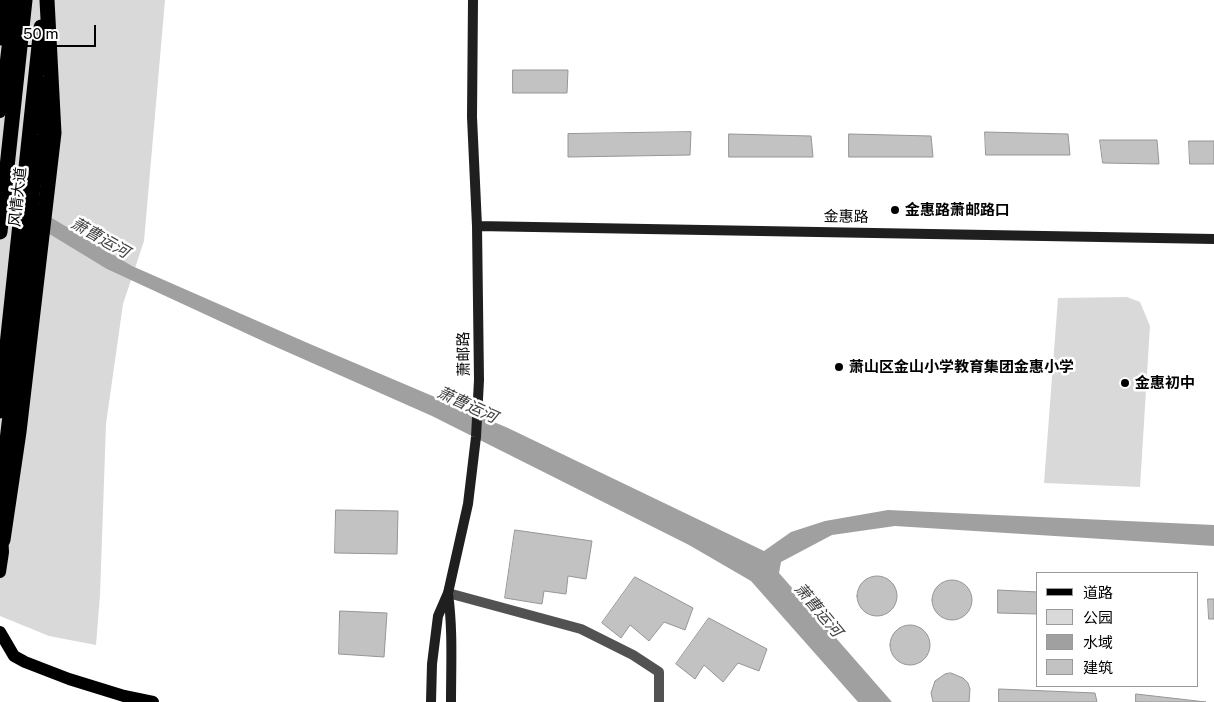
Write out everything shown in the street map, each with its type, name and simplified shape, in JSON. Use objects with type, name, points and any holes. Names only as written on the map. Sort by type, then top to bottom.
[{"type":"highway","points":[[0,38],[5,0]]},
{"type":"highway","points":[[0,232],[25,0]]},
{"type":"highway","points":[[2,540],[19,432],[33,264],[54,133],[46,0]]},
{"type":"highway","points":[[0,411],[46,0]]},
{"type":"main road","points":[[0,112],[13,0]]},
{"type":"main road","name":"风情大道","points":[[0,487],[33,264],[34,191],[42,134],[47,61],[55,0]]},
{"type":"main road","points":[[0,494],[3,552],[0,572]]},
{"type":"main road","points":[[0,632],[14,656],[25,662],[69,679],[124,696],[153,702]]},
{"type":"street","name":"萧邮路","points":[[431,702],[432,664],[438,616],[448,593],[468,504],[476,437],[478,395],[477,226],[472,118],[473,0]]},
{"type":"street","name":"金惠路","points":[[477,226],[1214,239]]},
{"type":"street","points":[[451,702],[450,644],[452,621],[448,593],[581,629],[632,655],[660,672],[659,702]]},
{"type":"green space","points":[[0,0],[165,0],[144,241],[123,304],[106,424],[100,595],[96,645],[49,636],[0,616]]},
{"type":"green space","points":[[1127,297],[1140,302],[1150,326],[1140,487],[1044,483],[1058,298]]},
{"type":"water","points":[[0,187],[132,266],[508,428],[764,551],[791,532],[825,521],[888,510],[1214,525],[1214,546],[895,526],[832,535],[781,562],[779,573],[892,702],[858,702],[751,581],[689,545],[432,416],[107,269],[0,204]]},
{"type":"building","points":[[513,70],[568,70],[567,93],[513,93]]},
{"type":"building","points":[[691,132],[690,155],[568,157],[568,134]]},
{"type":"building","points":[[985,132],[1068,134],[1070,155],[986,155]]},
{"type":"building","points":[[729,134],[811,136],[813,157],[729,157]]},
{"type":"building","points":[[849,134],[931,136],[933,157],[849,157]]},
{"type":"building","points":[[1100,140],[1157,140],[1159,164],[1103,163]]},
{"type":"building","points":[[1189,141],[1214,141],[1214,164],[1190,164]]},
{"type":"building","points":[[336,510],[398,511],[397,554],[335,553]]},
{"type":"building","points":[[515,530],[592,541],[586,579],[568,576],[566,594],[544,591],[542,604],[505,598]]},
{"type":"building","points":[[877,576],[888,579],[894,585],[897,596],[894,607],[888,613],[877,616],[866,613],[860,607],[857,596],[860,585],[866,579]]},
{"type":"building","points":[[635,577],[693,608],[685,630],[664,622],[649,641],[630,625],[621,638],[602,623]]},
{"type":"building","points":[[952,580],[963,583],[969,589],[972,600],[969,611],[963,617],[952,620],[941,617],[935,611],[932,600],[935,589],[941,583]]},
{"type":"building","points":[[998,590],[1036,592],[1036,614],[998,613]]},
{"type":"building","points":[[1208,599],[1214,599],[1214,619],[1209,619]]},
{"type":"building","points":[[340,611],[387,613],[384,657],[339,654]]},
{"type":"building","points":[[709,618],[767,649],[759,671],[738,663],[723,682],[704,665],[695,679],[676,664]]},
{"type":"building","points":[[910,625],[921,628],[927,634],[930,645],[927,656],[921,662],[910,665],[899,662],[893,656],[890,645],[893,634],[899,628]]},
{"type":"building","points":[[951,673],[963,678],[968,683],[970,689],[969,702],[933,702],[931,693],[935,681],[945,674]]},
{"type":"building","points":[[999,689],[1095,693],[1097,702],[999,702]]},
{"type":"building","points":[[1136,694],[1206,702],[1136,702]]},
{"type":"place","name":"金惠路萧邮路口","points":[[895,210]]},
{"type":"place","name":"萧山区金山小学教育集团金惠小学","points":[[839,367]]},
{"type":"place","name":"金惠初中","points":[[1125,383]]},
{"type":"water label","name":"萧曹运河","points":[[100,238]]},
{"type":"water label","name":"萧曹运河","points":[[467,405]]},
{"type":"water label","name":"萧曹运河","points":[[818,610]]}]
